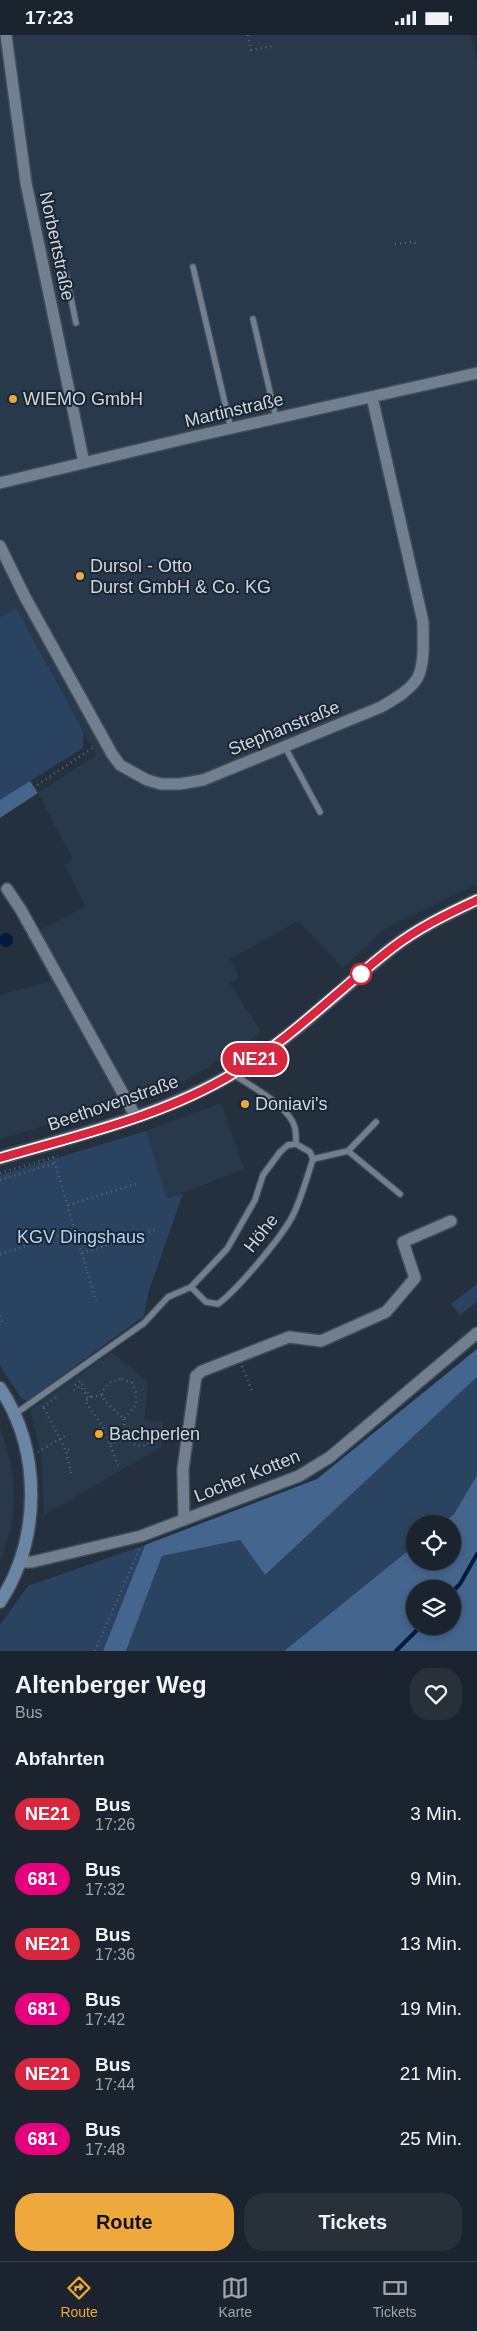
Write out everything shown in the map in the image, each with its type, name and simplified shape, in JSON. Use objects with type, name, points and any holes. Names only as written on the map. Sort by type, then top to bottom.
[{"type":"main road","name":"Beethovenstraße","points":[[0,1158],[136,1117],[233,1074],[314,1015],[393,947],[434,920],[477,900]]},
{"type":"main road","points":[[0,1388],[15,1413],[28,1459],[30,1506],[28,1527],[19,1562],[11,1585],[0,1602]]},
{"type":"street","name":"Norbertstraße","points":[[6,35],[26,183],[84,463]]},
{"type":"street","name":"Martinstraße","points":[[0,483],[477,373]]},
{"type":"street","name":"Stephanstraße","points":[[0,547],[25,597],[104,740],[120,765],[140,777],[162,784],[180,785],[203,780],[285,747],[381,707],[404,691],[418,677],[423,640],[423,622],[372,397]]},
{"type":"street","points":[[4,889],[22,910],[136,1117]]},
{"type":"street","points":[[184,1520],[183,1469],[196,1376],[202,1371],[289,1337],[321,1341],[386,1312],[415,1278],[403,1242],[451,1221]]},
{"type":"street","name":"Locher Kotten","points":[[19,1562],[32,1562],[141,1536],[299,1476],[330,1457],[477,1333]]},
{"type":"lane","points":[[193,267],[231,429]]},
{"type":"lane","points":[[66,274],[76,323]]},
{"type":"lane","points":[[253,319],[276,418]]},
{"type":"lane","points":[[285,747],[320,812]]},
{"type":"lane","points":[[233,1074],[274,1101],[295,1128],[296,1144],[310,1152],[313,1159],[348,1151],[376,1122]]},
{"type":"lane","name":"Höhe","points":[[15,1413],[144,1323],[168,1297],[192,1287],[227,1249],[254,1200],[263,1175],[280,1152],[288,1145],[296,1144]]},
{"type":"lane","points":[[348,1151],[400,1194]]},
{"type":"lane","name":"Höhe","points":[[192,1287],[210,1304],[218,1304],[222,1301],[262,1257],[293,1216],[300,1201],[313,1159]]},
{"type":"path","points":[[248,35],[251,50],[272,46]]},
{"type":"path","points":[[395,245],[411,241],[416,243]]},
{"type":"path","points":[[0,810],[104,740]]},
{"type":"path","points":[[0,1173],[53,1157],[96,1301]]},
{"type":"path","points":[[0,1180],[55,1163]]},
{"type":"path","points":[[68,1205],[139,1183]]},
{"type":"path","points":[[82,1253],[156,1230]]},
{"type":"path","points":[[0,1253],[74,1231]]},
{"type":"path","points":[[0,1316],[3,1325]]},
{"type":"path","points":[[238,1357],[252,1391]]},
{"type":"path","points":[[102,1395],[111,1381],[122,1379],[132,1383],[136,1393],[136,1405],[124,1419]]},
{"type":"path","points":[[72,1387],[80,1381],[90,1397]]},
{"type":"path","points":[[74,1390],[80,1386],[90,1397]]},
{"type":"path","points":[[102,1395],[90,1397],[85,1401],[102,1427],[118,1465]]},
{"type":"path","points":[[102,1395],[105,1401],[124,1419],[125,1437],[137,1447],[147,1445],[153,1431],[150,1428]]},
{"type":"path","points":[[43,1407],[61,1438],[71,1473]]},
{"type":"path","points":[[28,1459],[66,1435]]},
{"type":"path","points":[[110,1444],[125,1437]]},
{"type":"path","points":[[66,1451],[72,1448]]},
{"type":"path","points":[[460,1515],[477,1493]]},
{"type":"path","points":[[95,1651],[139,1551],[141,1536]]},
{"type":"path","points":[[327,1651],[361,1608],[406,1569]]},
{"type":"shaded area","points":[[0,35],[471,35],[477,64],[477,884],[386,928],[343,968],[298,921],[230,959],[239,977],[230,983],[261,1032],[242,1046],[184,1081],[147,1095],[0,1139],[0,995],[51,981],[27,937],[86,906],[65,866],[73,860],[38,793],[96,755],[16,609],[0,617]]},
{"type":"shaded area","points":[[30,781],[38,793],[0,818],[0,800]]},
{"type":"shaded area","points":[[3,933],[9,933],[13,940],[9,947],[3,947],[-1,943],[-1,937]]},
{"type":"shaded area","points":[[221,1103],[244,1169],[167,1199],[146,1131]]},
{"type":"shaded area","points":[[477,1349],[477,1377],[265,1575],[240,1540],[162,1556],[126,1651],[103,1651],[145,1545],[317,1479]]},
{"type":"shaded area","name":"Bachperlen","points":[[111,1352],[148,1382],[144,1420],[163,1422],[161,1447],[44,1515],[41,1455],[30,1410]]},
{"type":"shaded area","points":[[0,1428],[9,1456],[14,1502],[11,1527],[0,1563]]},
{"type":"shaded area","points":[[477,1475],[477,1651],[284,1651],[406,1552],[406,1570],[461,1570],[461,1515],[453,1515]]},
{"type":"green space","points":[[16,608],[83,731],[83,748],[0,800],[0,617]]},
{"type":"green space","name":"KGV Dingshaus","points":[[146,1131],[167,1198],[183,1194],[149,1290],[144,1316],[27,1401],[21,1398],[0,1366],[0,1175]]},
{"type":"green space","points":[[477,1284],[477,1302],[460,1315],[451,1304]]},
{"type":"green space","points":[[477,1377],[477,1475],[454,1514],[406,1515],[406,1552],[284,1651],[126,1651],[162,1556],[240,1540],[265,1575]]},
{"type":"green space","points":[[145,1545],[103,1651],[0,1651],[0,1625],[28,1586]]},
{"type":"waterway","points":[[461,1582],[477,1554]]},
{"type":"waterway","points":[[396,1651],[412,1635]]},
{"type":"bus line","name":"NE21","points":[[0,1158],[95,1130],[156,1109],[233,1074],[314,1015],[393,947],[434,920],[477,900]]},
{"type":"place","name":"WIEMO GmbH","points":[[13,399]]},
{"type":"place","name":"Dursol - Otto Durst GmbH & Co. KG","points":[[80,576]]},
{"type":"place","name":"Doniavi's","points":[[245,1104]]},
{"type":"place","name":"Bachperlen","points":[[99,1434]]}]
